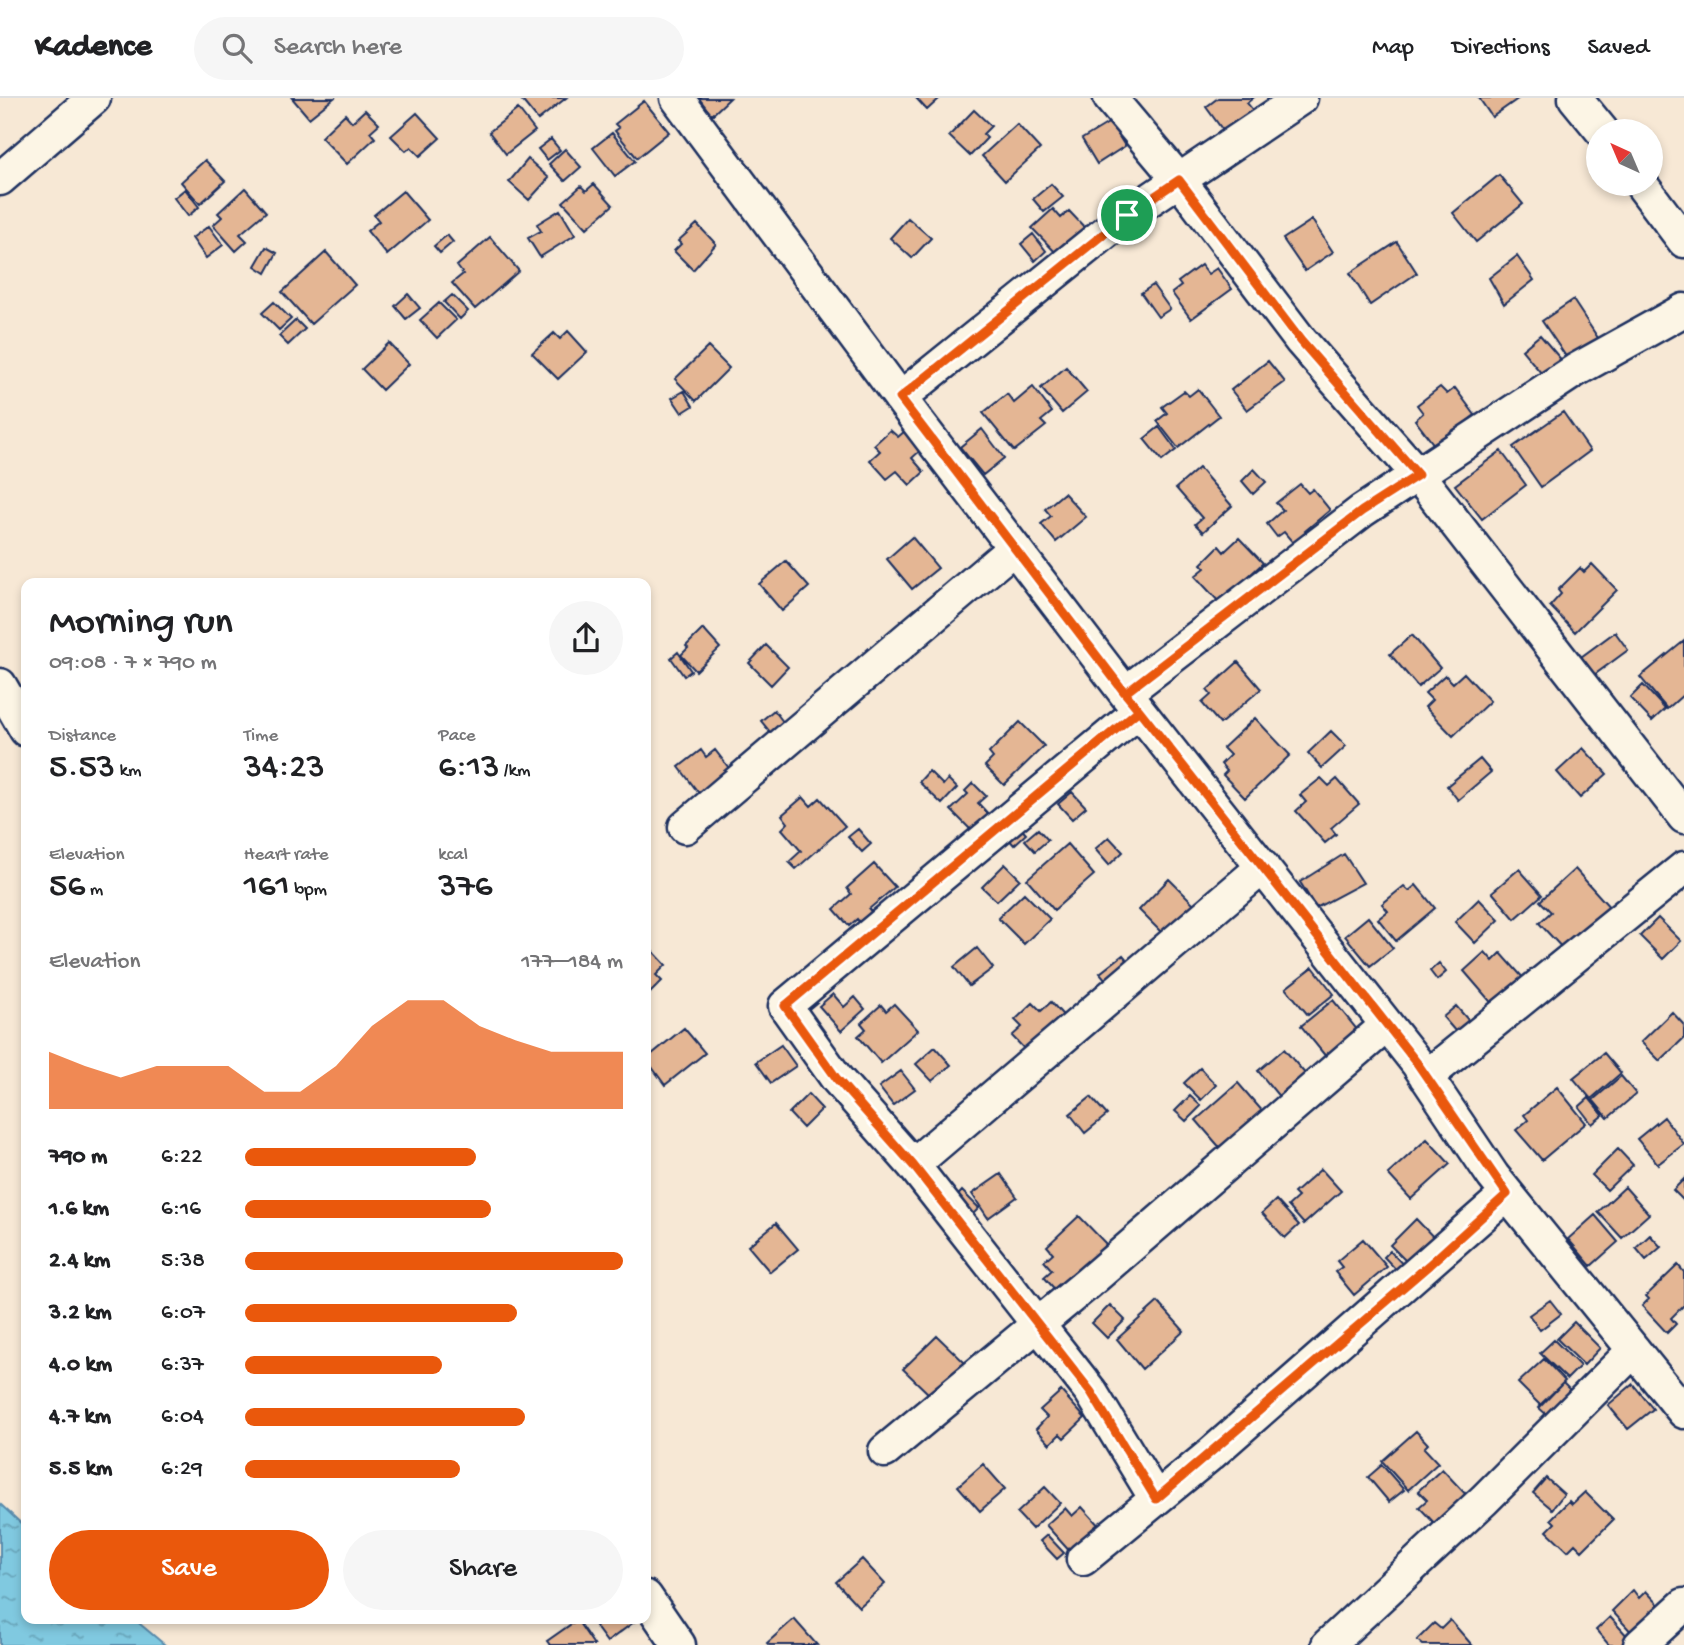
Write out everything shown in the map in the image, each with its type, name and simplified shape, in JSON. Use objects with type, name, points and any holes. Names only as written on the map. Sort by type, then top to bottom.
[{"type":"street","points":[[0,179],[94,98]]},
{"type":"street","points":[[677,98],[1014,548],[1387,1025],[1507,1194],[1684,1412]]},
{"type":"street","points":[[1110,98],[1179,180],[1301,341],[1418,475],[1684,817]]},
{"type":"street","points":[[900,398],[1127,215],[1301,98]]},
{"type":"street","points":[[1575,98],[1592,119]]},
{"type":"street","points":[[1650,196],[1684,241]]},
{"type":"street","points":[[1156,1499],[1091,1392],[913,1165],[837,1079],[785,1006],[1132,702],[1362,511],[1576,370],[1684,310]]},
{"type":"street","points":[[685,827],[1014,548]]},
{"type":"street","points":[[0,685],[21,721]]},
{"type":"street","points":[[913,1165],[1263,867]]},
{"type":"street","points":[[1426,1077],[1684,868]]},
{"type":"street","points":[[885,1451],[1037,1326],[1387,1025]]},
{"type":"street","points":[[1083,1559],[1419,1274],[1507,1194]]},
{"type":"street","points":[[1328,1645],[1485,1500],[1634,1350]]},
{"type":"street","points":[[651,1604],[679,1645]]},
{"type":"street","points":[[1640,1645],[1684,1605]]},
{"type":"water","points":[[0,1504],[21,1523],[21,1624],[140,1624],[165,1645],[0,1645]]},
{"type":"building","points":[[292,98],[334,98],[309,118]]},
{"type":"building","points":[[520,98],[566,98],[538,120]]},
{"type":"building","points":[[697,98],[730,98],[712,115]]},
{"type":"building","points":[[916,98],[940,98],[927,110]]},
{"type":"building","points":[[1218,98],[1253,98],[1247,103],[1256,114],[1227,136],[1206,107]]},
{"type":"building","points":[[1479,98],[1519,98],[1492,117]]},
{"type":"building","points":[[644,101],[669,132],[637,158],[615,131],[619,128],[615,124]]},
{"type":"building","points":[[518,109],[535,131],[506,154],[489,132]]},
{"type":"building","points":[[365,110],[379,124],[370,132],[375,138],[347,164],[321,137],[345,114],[352,122]]},
{"type":"building","points":[[974,110],[991,126],[983,134],[987,138],[970,156],[949,136]]},
{"type":"building","points":[[417,113],[440,138],[420,156],[411,147],[406,151],[391,136]]},
{"type":"building","points":[[1110,122],[1125,146],[1097,164],[1082,139]]},
{"type":"building","points":[[1017,124],[1040,149],[1005,181],[982,156]]},
{"type":"building","points":[[612,133],[635,161],[615,176],[593,148]]},
{"type":"building","points":[[551,139],[560,150],[547,160],[538,149]]},
{"type":"building","points":[[565,149],[581,167],[565,181],[549,164]]},
{"type":"building","points":[[528,159],[549,178],[529,200],[509,182]]},
{"type":"building","points":[[205,160],[225,181],[200,204],[181,182]]},
{"type":"building","points":[[1499,175],[1523,204],[1476,242],[1453,213]]},
{"type":"building","points":[[594,184],[613,205],[587,228],[563,202],[581,186],[586,191]]},
{"type":"building","points":[[1051,184],[1063,197],[1044,212],[1033,199]]},
{"type":"building","points":[[245,188],[266,212],[240,234],[247,241],[236,251],[213,225],[222,217],[218,213]]},
{"type":"building","points":[[185,189],[199,207],[188,216],[174,198]]},
{"type":"building","points":[[403,191],[428,220],[387,255],[367,231],[379,221],[374,215]]},
{"type":"building","points":[[1053,209],[1061,218],[1069,211],[1087,230],[1059,256],[1032,228]]},
{"type":"building","points":[[560,210],[575,235],[540,257],[528,238],[541,231],[537,224]]},
{"type":"building","points":[[908,218],[931,238],[912,258],[890,238]]},
{"type":"building","points":[[1312,220],[1333,252],[1305,271],[1283,239]]},
{"type":"building","points":[[697,224],[716,244],[693,270],[674,251],[681,244],[678,241]]},
{"type":"building","points":[[209,226],[223,245],[206,258],[192,238]]},
{"type":"building","points":[[1033,234],[1046,251],[1035,261],[1021,244]]},
{"type":"building","points":[[447,235],[453,242],[440,253],[434,246]]},
{"type":"building","points":[[490,237],[519,271],[475,309],[452,283],[463,274],[457,266]]},
{"type":"building","points":[[1397,242],[1417,273],[1370,305],[1350,273]]},
{"type":"building","points":[[266,247],[277,253],[266,273],[255,266]]},
{"type":"building","points":[[326,252],[355,285],[311,324],[282,292]]},
{"type":"building","points":[[1517,256],[1534,280],[1504,304],[1489,278]]},
{"type":"building","points":[[1201,265],[1208,274],[1217,268],[1232,289],[1191,319],[1172,293],[1181,286],[1178,282]]},
{"type":"building","points":[[1153,285],[1170,309],[1158,317],[1141,293]]},
{"type":"building","points":[[408,294],[420,308],[406,319],[395,306]]},
{"type":"building","points":[[452,295],[468,311],[460,319],[444,302]]},
{"type":"building","points":[[1573,300],[1600,341],[1569,361],[1542,321]]},
{"type":"building","points":[[274,302],[291,319],[279,330],[262,313]]},
{"type":"building","points":[[439,303],[456,320],[437,338],[420,320]]},
{"type":"building","points":[[296,320],[305,329],[288,345],[279,336]]},
{"type":"building","points":[[568,331],[587,352],[558,379],[532,353],[554,333],[560,339]]},
{"type":"building","points":[[1540,335],[1564,363],[1546,379],[1522,350]]},
{"type":"building","points":[[389,343],[409,364],[382,390],[362,369]]},
{"type":"building","points":[[708,347],[729,368],[696,401],[675,379]]},
{"type":"building","points":[[1268,361],[1285,382],[1247,410],[1231,390]]},
{"type":"building","points":[[1066,367],[1087,392],[1062,413],[1041,388]]},
{"type":"building","points":[[1033,387],[1052,412],[1041,421],[1046,426],[1014,451],[983,413],[1007,394],[1014,403]]},
{"type":"building","points":[[1440,387],[1447,394],[1455,388],[1475,415],[1435,446],[1415,420],[1423,413],[1417,405]]},
{"type":"building","points":[[1198,389],[1219,416],[1178,448],[1157,421],[1167,413],[1162,407],[1184,391],[1189,396]]},
{"type":"building","points":[[684,391],[693,406],[682,413],[672,398]]},
{"type":"building","points":[[1563,412],[1590,451],[1541,487],[1513,447]]},
{"type":"building","points":[[1159,427],[1176,450],[1162,461],[1144,439]]},
{"type":"building","points":[[982,429],[1004,458],[983,475],[960,447]]},
{"type":"building","points":[[890,430],[898,437],[905,431],[921,450],[912,458],[924,472],[910,485],[897,471],[887,479],[870,460],[880,451],[874,445]]},
{"type":"building","points":[[1501,451],[1526,485],[1482,519],[1455,485]]},
{"type":"building","points":[[1199,468],[1232,506],[1203,532],[1195,524],[1202,518],[1176,488]]},
{"type":"building","points":[[1254,469],[1266,482],[1253,494],[1242,481]]},
{"type":"building","points":[[1300,484],[1308,493],[1313,489],[1330,510],[1305,531],[1308,534],[1295,545],[1284,532],[1277,537],[1267,524],[1283,510],[1276,503]]},
{"type":"building","points":[[1064,493],[1086,517],[1056,542],[1041,524],[1051,516],[1045,509]]},
{"type":"building","points":[[912,537],[938,568],[912,589],[887,559]]},
{"type":"building","points":[[1239,538],[1263,563],[1220,603],[1195,576],[1205,568],[1201,564],[1219,546],[1224,552]]},
{"type":"building","points":[[786,561],[809,587],[782,611],[759,584]]},
{"type":"building","points":[[1592,564],[1617,590],[1575,632],[1550,606],[1561,594],[1558,590],[1580,568],[1584,572]]},
{"type":"building","points":[[703,629],[720,648],[696,671],[681,655]]},
{"type":"building","points":[[1615,632],[1628,650],[1594,675],[1581,657]]},
{"type":"building","points":[[1412,635],[1440,668],[1418,687],[1390,654]]},
{"type":"building","points":[[1684,641],[1684,694],[1667,709],[1640,677]]},
{"type":"building","points":[[766,645],[788,667],[771,685],[749,663]]},
{"type":"building","points":[[678,652],[691,671],[684,676],[671,658]]},
{"type":"building","points":[[1238,662],[1261,689],[1220,724],[1202,703],[1211,695],[1207,690]]},
{"type":"building","points":[[1464,673],[1490,701],[1453,736],[1425,707],[1432,700],[1425,693],[1445,675],[1453,683]]},
{"type":"building","points":[[1643,685],[1665,709],[1652,721],[1630,698]]},
{"type":"building","points":[[774,710],[787,727],[774,737],[761,721]]},
{"type":"building","points":[[1255,718],[1290,755],[1245,798],[1223,775],[1227,771],[1221,764],[1230,755],[1223,748]]},
{"type":"building","points":[[1020,722],[1044,746],[1004,785],[985,766],[993,758],[989,753]]},
{"type":"building","points":[[1331,731],[1346,746],[1322,768],[1308,753]]},
{"type":"building","points":[[1583,748],[1607,774],[1580,798],[1557,772]]},
{"type":"building","points":[[701,750],[706,757],[715,750],[732,772],[701,796],[679,767]]},
{"type":"building","points":[[1480,759],[1491,772],[1458,800],[1447,786]]},
{"type":"building","points":[[929,771],[943,785],[948,779],[957,788],[942,804],[919,782]]},
{"type":"building","points":[[1321,778],[1329,786],[1337,779],[1359,804],[1331,828],[1336,834],[1325,843],[1296,811],[1306,802],[1300,795]]},
{"type":"building","points":[[973,783],[986,796],[978,803],[993,819],[976,835],[951,810],[968,794],[965,791]]},
{"type":"building","points":[[1072,792],[1086,807],[1072,819],[1058,804]]},
{"type":"building","points":[[803,797],[811,806],[820,798],[845,826],[796,869],[789,862],[801,851],[782,829],[788,823],[782,815]]},
{"type":"building","points":[[1019,826],[1026,834],[1014,845],[1007,837]]},
{"type":"building","points":[[858,829],[871,844],[862,852],[848,837]]},
{"type":"building","points":[[1038,829],[1048,840],[1035,851],[1025,840]]},
{"type":"building","points":[[1109,837],[1123,852],[1109,865],[1095,849]]},
{"type":"building","points":[[1067,844],[1094,875],[1054,910],[1027,879]]},
{"type":"building","points":[[1344,854],[1363,883],[1316,908],[1300,882]]},
{"type":"building","points":[[874,864],[895,887],[869,909],[874,915],[862,925],[857,919],[849,926],[834,909],[851,894],[847,888]]},
{"type":"building","points":[[1005,864],[1020,879],[997,901],[982,887]]},
{"type":"building","points":[[1519,869],[1542,895],[1515,919],[1492,892]]},
{"type":"building","points":[[1575,869],[1612,910],[1566,952],[1539,923],[1551,912],[1540,901]]},
{"type":"building","points":[[1169,879],[1197,907],[1167,938],[1139,910]]},
{"type":"building","points":[[1416,885],[1435,908],[1396,941],[1378,919],[1388,911],[1382,904],[1404,886],[1409,891]]},
{"type":"building","points":[[1024,893],[1050,919],[1024,944],[998,918]]},
{"type":"building","points":[[1479,899],[1499,920],[1475,943],[1455,922]]},
{"type":"building","points":[[1368,917],[1393,948],[1370,966],[1345,936]]},
{"type":"building","points":[[1658,918],[1681,941],[1663,959],[1640,936]]},
{"type":"building","points":[[977,948],[993,968],[969,986],[954,967]]},
{"type":"building","points":[[651,949],[666,965],[656,975],[662,981],[651,992]]},
{"type":"building","points":[[1485,952],[1493,961],[1501,953],[1525,980],[1495,1007],[1464,971]]},
{"type":"building","points":[[1123,955],[1134,968],[1111,986],[1100,973]]},
{"type":"building","points":[[1439,963],[1446,972],[1437,980],[1430,971]]},
{"type":"building","points":[[1313,967],[1334,994],[1308,1015],[1286,988]]},
{"type":"building","points":[[833,994],[844,1007],[855,997],[865,1009],[841,1031],[819,1006]]},
{"type":"building","points":[[1333,1000],[1359,1032],[1327,1058],[1301,1026]]},
{"type":"building","points":[[1051,1002],[1070,1023],[1033,1058],[1012,1036],[1022,1027],[1015,1020],[1033,1003],[1041,1011]]},
{"type":"building","points":[[894,1004],[918,1030],[881,1063],[858,1036],[866,1029],[861,1023],[881,1005],[886,1011]]},
{"type":"building","points":[[1456,1006],[1469,1021],[1456,1032],[1443,1017]]},
{"type":"building","points":[[1672,1012],[1684,1025],[1684,1038],[1660,1061],[1641,1042]]},
{"type":"building","points":[[684,1028],[705,1053],[665,1085],[651,1066],[651,1055]]},
{"type":"building","points":[[781,1045],[796,1066],[771,1083],[756,1062]]},
{"type":"building","points":[[935,1047],[951,1065],[932,1081],[916,1064]]},
{"type":"building","points":[[1284,1049],[1307,1076],[1281,1099],[1258,1071]]},
{"type":"building","points":[[1604,1053],[1621,1073],[1591,1099],[1573,1078]]},
{"type":"building","points":[[1200,1068],[1216,1085],[1201,1100],[1184,1083]]},
{"type":"building","points":[[901,1071],[915,1089],[893,1105],[879,1087]]},
{"type":"building","points":[[1621,1076],[1636,1094],[1608,1118],[1593,1100]]},
{"type":"building","points":[[1238,1083],[1264,1113],[1222,1150],[1196,1120]]},
{"type":"building","points":[[1557,1087],[1586,1123],[1542,1160],[1516,1130],[1528,1120],[1524,1115]]},
{"type":"building","points":[[808,1094],[822,1109],[803,1128],[789,1113]]},
{"type":"building","points":[[1190,1096],[1201,1106],[1186,1121],[1175,1111]]},
{"type":"building","points":[[1091,1097],[1107,1115],[1085,1133],[1070,1114]]},
{"type":"building","points":[[1589,1098],[1603,1115],[1592,1124],[1579,1107]]},
{"type":"building","points":[[1664,1117],[1684,1144],[1658,1164],[1637,1139]]},
{"type":"building","points":[[1427,1139],[1450,1164],[1411,1199],[1388,1174]]},
{"type":"building","points":[[1618,1149],[1633,1165],[1607,1190],[1592,1175]]},
{"type":"building","points":[[1321,1169],[1341,1191],[1304,1224],[1288,1206],[1298,1197],[1294,1193]]},
{"type":"building","points":[[1001,1174],[1017,1197],[988,1218],[972,1194]]},
{"type":"building","points":[[1684,1179],[1684,1201],[1673,1190]]},
{"type":"building","points":[[1625,1187],[1649,1214],[1622,1238],[1598,1212]]},
{"type":"building","points":[[962,1191],[979,1208],[969,1218],[952,1202]]},
{"type":"building","points":[[1276,1200],[1299,1225],[1285,1238],[1262,1213]]},
{"type":"building","points":[[1595,1215],[1618,1242],[1591,1266],[1568,1239]]},
{"type":"building","points":[[1079,1216],[1108,1246],[1059,1294],[1044,1277],[1052,1270],[1044,1261],[1053,1253],[1047,1246]]},
{"type":"building","points":[[1416,1219],[1440,1244],[1414,1269],[1390,1245]]},
{"type":"building","points":[[776,1223],[798,1249],[770,1272],[748,1246]]},
{"type":"building","points":[[1650,1235],[1661,1247],[1646,1260],[1636,1248]]},
{"type":"building","points":[[1363,1239],[1387,1267],[1354,1295],[1335,1272],[1342,1267],[1337,1261]]},
{"type":"building","points":[[1390,1251],[1411,1273],[1405,1279],[1384,1257]]},
{"type":"building","points":[[1678,1265],[1684,1272],[1684,1305],[1671,1318],[1676,1324],[1667,1333],[1642,1306],[1649,1299],[1646,1296]]},
{"type":"building","points":[[1550,1300],[1561,1314],[1540,1330],[1529,1315]]},
{"type":"building","points":[[1158,1302],[1184,1331],[1142,1369],[1117,1339]]},
{"type":"building","points":[[1110,1305],[1125,1320],[1107,1338],[1092,1323]]},
{"type":"building","points":[[1574,1322],[1600,1348],[1584,1365],[1557,1339]]},
{"type":"building","points":[[937,1336],[965,1363],[931,1396],[903,1369]]},
{"type":"building","points":[[1554,1340],[1580,1366],[1567,1379],[1540,1353]]},
{"type":"building","points":[[1544,1359],[1565,1381],[1540,1405],[1518,1383]]},
{"type":"building","points":[[1563,1383],[1572,1392],[1548,1416],[1539,1408]]},
{"type":"building","points":[[1633,1384],[1653,1409],[1628,1429],[1608,1405]]},
{"type":"building","points":[[1061,1391],[1085,1418],[1064,1438],[1060,1434],[1050,1444],[1036,1429],[1047,1417],[1040,1410]]},
{"type":"building","points":[[1416,1431],[1428,1444],[1424,1448],[1438,1463],[1408,1490],[1382,1461]]},
{"type":"building","points":[[983,1464],[1005,1489],[980,1511],[958,1486]]},
{"type":"building","points":[[1382,1465],[1404,1490],[1389,1502],[1368,1477]]},
{"type":"building","points":[[1442,1469],[1470,1499],[1439,1528],[1419,1507],[1427,1500],[1418,1491]]},
{"type":"building","points":[[1546,1478],[1564,1494],[1552,1509],[1533,1493]]},
{"type":"building","points":[[1045,1487],[1060,1503],[1032,1529],[1017,1513]]},
{"type":"building","points":[[1585,1492],[1613,1520],[1582,1551],[1575,1544],[1568,1551],[1547,1531],[1555,1523],[1551,1519],[1569,1501],[1572,1504]]},
{"type":"building","points":[[1082,1507],[1101,1528],[1072,1554],[1046,1525],[1065,1508],[1072,1516]]},
{"type":"building","points":[[1047,1535],[1064,1553],[1057,1559],[1040,1541]]},
{"type":"building","points":[[862,1559],[885,1584],[859,1607],[836,1582]]},
{"type":"building","points":[[1633,1590],[1639,1598],[1646,1591],[1663,1609],[1635,1636],[1612,1611]]},
{"type":"building","points":[[1610,1617],[1629,1638],[1621,1645],[1609,1645],[1596,1630]]},
{"type":"building","points":[[794,1619],[817,1645],[767,1643]]},
{"type":"building","points":[[1450,1620],[1472,1645],[1423,1645],[1417,1640],[1434,1623],[1441,1629]]},
{"type":"building","points":[[571,1624],[580,1624],[594,1645],[550,1645],[547,1641]]},
{"type":"building","points":[[594,1624],[631,1624],[607,1642]]},
{"type":"route","points":[[1127,215],[900,398],[1125,693],[1139,710],[1006,825],[804,987],[785,1006],[837,1079],[913,1165],[1091,1392],[1156,1499],[1429,1265],[1507,1194],[1417,1063],[1263,867],[1139,710],[1125,693],[1362,511],[1418,475],[1301,341],[1179,180],[1127,215]]}]
